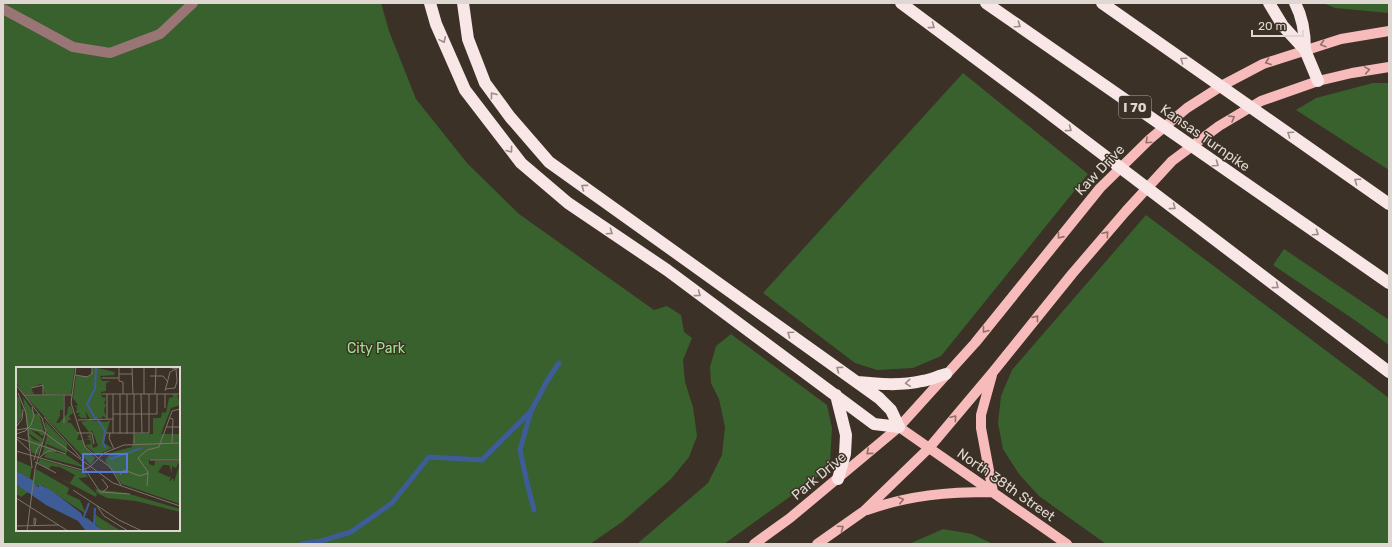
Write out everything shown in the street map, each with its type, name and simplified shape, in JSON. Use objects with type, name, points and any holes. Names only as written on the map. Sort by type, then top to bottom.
[{"type":"highway","points":[[430,3],[436,24],[465,90],[521,163],[568,203],[667,270],[874,424],[899,427]]},
{"type":"highway","points":[[463,3],[468,39],[485,84],[510,117],[549,162],[857,382],[891,410],[899,427]]},
{"type":"highway","points":[[901,3],[1038,105],[1389,372]]},
{"type":"highway","name":"Kansas Turnpike","points":[[986,3],[1284,211],[1389,282]]},
{"type":"highway","points":[[1102,3],[1389,204]]},
{"type":"highway","points":[[1270,3],[1283,26],[1305,50],[1318,81]]},
{"type":"highway","points":[[1295,3],[1305,34],[1305,50]]},
{"type":"highway","points":[[857,382],[902,384],[922,382],[946,374]]},
{"type":"highway","points":[[836,396],[846,435],[845,454],[838,478]]},
{"type":"main road","name":"Kaw Drive","points":[[899,427],[975,343],[1100,188],[1150,139],[1186,108],[1223,85],[1263,64],[1341,39],[1389,31]]},
{"type":"main road","points":[[817,544],[864,511],[928,448],[993,372],[1072,274],[1172,160],[1219,126],[1262,102],[1318,81],[1352,73],[1389,67]]},
{"type":"main road","points":[[864,511],[887,503],[925,495],[993,492],[981,428],[981,415],[993,372]]},
{"type":"main road","name":"North 38th Street","points":[[899,427],[1067,544]]},
{"type":"main road","name":"Park Drive","points":[[754,544],[790,518],[899,427]]},
{"type":"street","points":[[3,10],[73,47],[110,53],[160,34],[193,3]]},
{"type":"green space","name":"City Park","points":[[3,3],[381,3],[389,31],[416,99],[467,163],[519,214],[654,310],[667,306],[681,315],[684,332],[692,338],[683,360],[685,382],[693,407],[697,436],[689,457],[671,479],[622,522],[590,544],[3,544]]},
{"type":"green space","points":[[1323,3],[1389,3],[1389,13],[1335,8]]},
{"type":"green space","points":[[963,73],[1088,174],[941,356],[913,368],[877,370],[855,363],[763,293]]},
{"type":"green space","points":[[1373,83],[1389,83],[1389,170],[1296,110],[1316,98]]},
{"type":"green space","points":[[1146,215],[1389,398],[1389,544],[1106,544],[1039,496],[1019,474],[1003,449],[998,423],[1001,396],[1012,370]]},
{"type":"green space","points":[[1284,249],[1389,320],[1389,345],[1273,265]]},
{"type":"green space","points":[[731,334],[827,405],[832,428],[830,463],[816,478],[724,544],[637,544],[708,483],[722,455],[725,427],[719,399],[711,383],[710,367],[716,346]]},
{"type":"green space","points":[[943,529],[972,534],[993,544],[909,544]]},
{"type":"waterway","points":[[534,510],[520,450],[531,411],[547,381],[559,363]]},
{"type":"waterway","points":[[302,544],[321,541],[351,532],[392,503],[429,457],[482,460],[531,411]]}]
